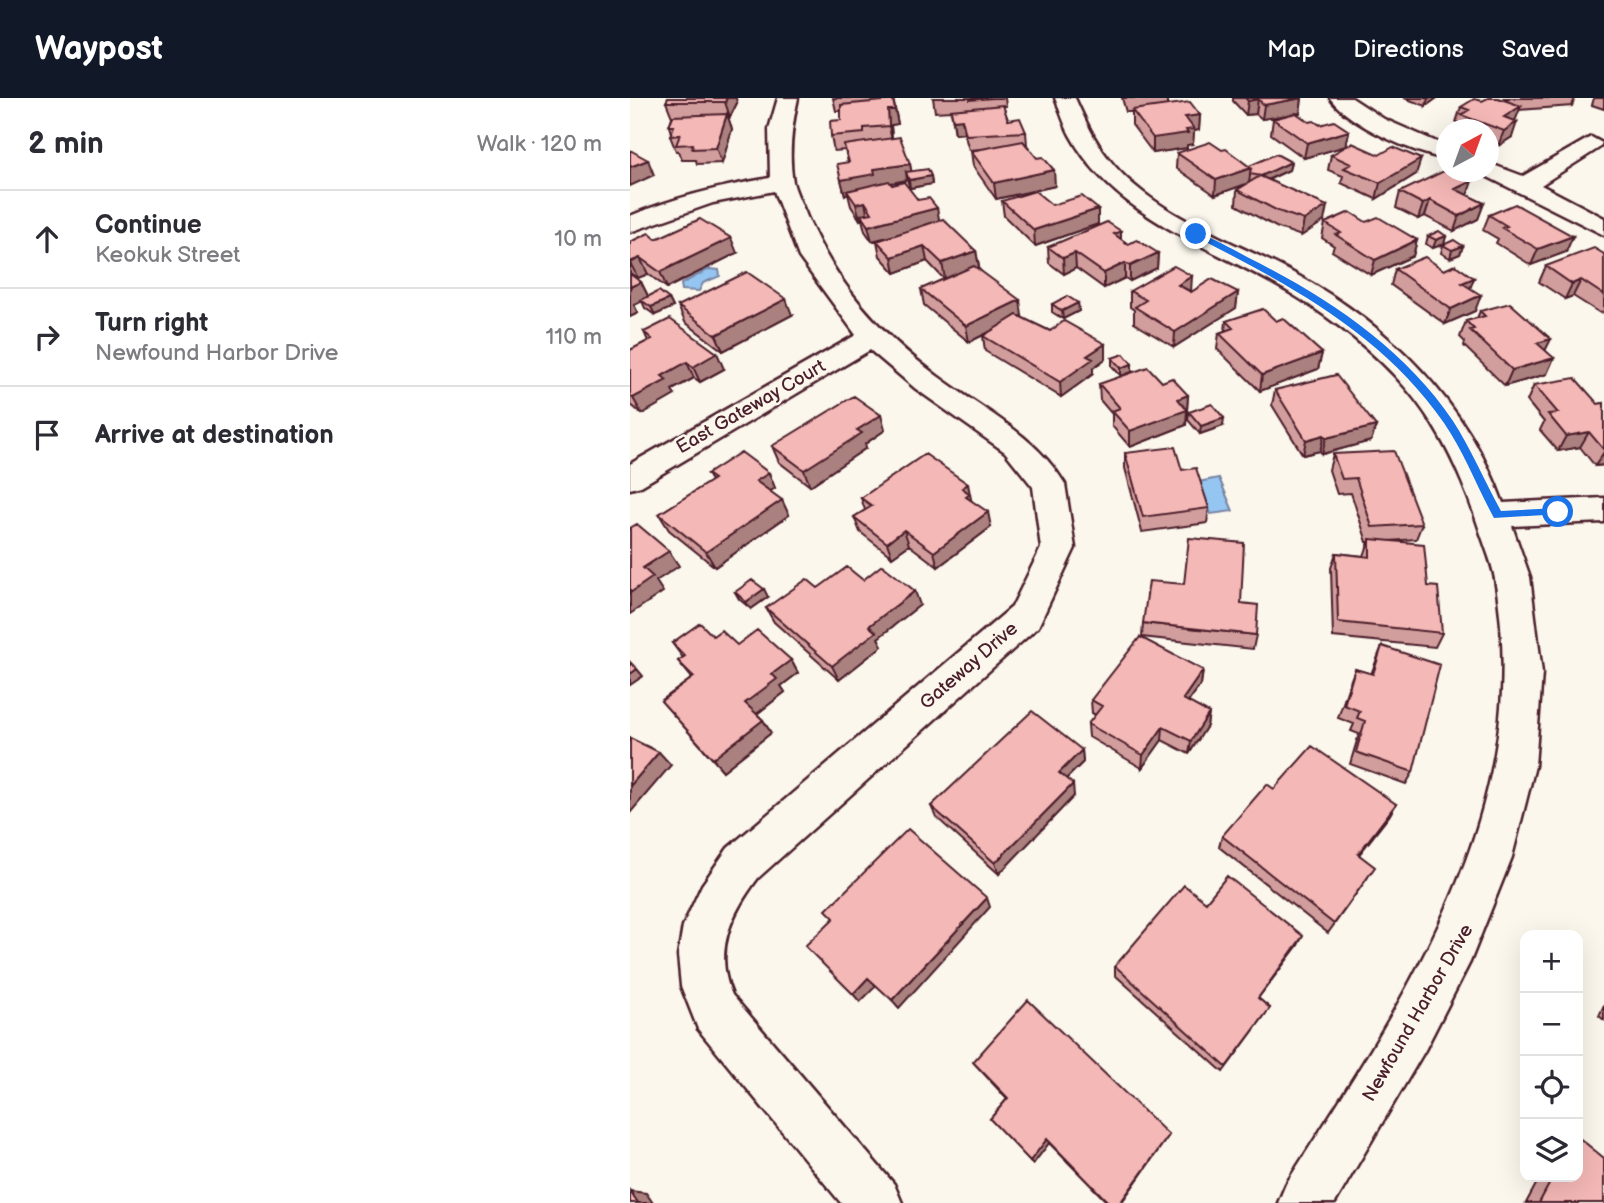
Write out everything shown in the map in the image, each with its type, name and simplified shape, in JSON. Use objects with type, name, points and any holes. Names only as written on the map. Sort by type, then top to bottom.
[{"type":"street","name":"Gateway Drive","points":[[788,98],[780,129],[782,183],[812,257],[872,337],[926,382],[1017,445],[1049,484],[1058,548],[1025,617],[743,863],[718,894],[702,934],[701,973],[715,1012],[875,1203]]},
{"type":"street","name":"Newfound Harbor Drive","points":[[1065,98],[1074,129],[1103,171],[1145,204],[1332,307],[1383,349],[1420,387],[1449,423],[1498,515],[1525,610],[1532,691],[1524,756],[1511,812],[1491,875],[1463,942],[1415,1026],[1305,1203]]},
{"type":"street","points":[[1340,98],[1353,111],[1383,128],[1436,149]]},
{"type":"street","points":[[1525,185],[1591,144]]},
{"type":"street","points":[[1499,174],[1525,185],[1604,228]]},
{"type":"street","points":[[630,225],[708,195],[782,183]]},
{"type":"street","name":"East Gateway Court","points":[[630,478],[872,337]]},
{"type":"street","points":[[1498,515],[1604,510]]},
{"type":"water","points":[[709,269],[719,270],[720,276],[703,283],[699,291],[682,290],[681,284]]},
{"type":"water","points":[[1219,478],[1233,511],[1211,514],[1198,482]]},
{"type":"building","points":[[668,98],[727,98],[725,102],[666,102]]},
{"type":"building","points":[[1245,98],[1302,98],[1264,105],[1258,99],[1248,101]]},
{"type":"building","points":[[1498,98],[1521,106],[1504,117],[1517,122],[1504,131],[1499,129],[1499,119],[1472,119],[1461,115],[1469,110],[1461,107],[1474,99],[1482,101]]},
{"type":"building","points":[[893,100],[895,110],[888,110],[889,126],[864,128],[864,133],[831,136],[830,121],[841,120],[841,105]]},
{"type":"building","points":[[1190,102],[1200,115],[1185,117],[1194,129],[1186,130],[1188,133],[1153,138],[1132,110]]},
{"type":"building","points":[[1003,105],[1008,120],[1020,118],[1026,132],[966,135],[962,119],[953,120],[951,110]]},
{"type":"building","points":[[1296,113],[1309,122],[1314,121],[1320,125],[1334,121],[1349,131],[1307,143],[1273,119]]},
{"type":"building","points":[[727,114],[716,148],[692,149],[693,144],[676,145],[680,135],[670,136],[674,126],[669,126],[673,116]]},
{"type":"building","points":[[900,137],[910,164],[874,169],[875,174],[841,180],[837,164],[849,162],[844,145]]},
{"type":"building","points":[[1023,141],[1037,158],[1043,157],[1054,170],[994,183],[971,151]]},
{"type":"building","points":[[1210,142],[1222,150],[1226,149],[1251,168],[1216,180],[1177,153]]},
{"type":"building","points":[[1352,143],[1379,155],[1393,147],[1421,159],[1380,183],[1344,168],[1351,164],[1331,155]]},
{"type":"building","points":[[630,150],[648,160],[630,167]]},
{"type":"building","points":[[1276,154],[1291,162],[1261,176],[1250,174],[1249,166]]},
{"type":"building","points":[[928,169],[931,176],[909,180],[906,172]]},
{"type":"building","points":[[1436,175],[1436,182],[1470,182],[1455,189],[1484,203],[1459,216],[1430,200],[1423,204],[1400,192]]},
{"type":"building","points":[[1260,176],[1327,206],[1304,220],[1278,211],[1237,190]]},
{"type":"building","points":[[889,181],[892,185],[904,182],[918,200],[929,198],[937,208],[868,226],[861,215],[872,213],[865,202],[856,204],[847,191]]},
{"type":"building","points":[[1035,191],[1052,205],[1082,196],[1098,209],[1034,230],[1002,201]]},
{"type":"building","points":[[1515,204],[1573,236],[1538,249],[1502,228],[1507,226],[1489,215]]},
{"type":"building","points":[[1350,212],[1366,222],[1378,217],[1417,240],[1375,260],[1336,235],[1341,233],[1325,223]]},
{"type":"building","points":[[700,219],[731,238],[660,272],[640,258],[630,262],[630,242],[649,233],[656,239]]},
{"type":"building","points":[[943,219],[976,251],[942,263],[924,246],[892,257],[877,241]]},
{"type":"building","points":[[1107,222],[1121,231],[1114,234],[1128,244],[1137,240],[1158,253],[1130,266],[1125,263],[1104,273],[1075,253],[1063,258],[1048,247]]},
{"type":"building","points":[[1439,231],[1446,236],[1436,240],[1428,236]]},
{"type":"building","points":[[1454,240],[1463,246],[1452,250],[1443,245]]},
{"type":"building","points":[[1594,248],[1604,254],[1604,295],[1581,280],[1572,284],[1546,266]]},
{"type":"building","points":[[1425,257],[1444,270],[1455,265],[1474,278],[1462,283],[1481,295],[1451,309],[1395,269]]},
{"type":"building","points":[[974,266],[1020,300],[966,326],[921,289]]},
{"type":"building","points":[[1174,266],[1192,276],[1178,285],[1191,292],[1212,279],[1238,292],[1175,332],[1135,307],[1146,300],[1130,291]]},
{"type":"building","points":[[747,272],[786,299],[716,335],[678,306]]},
{"type":"building","points":[[630,274],[641,282],[630,287]]},
{"type":"building","points":[[659,291],[669,299],[651,307],[641,300]]},
{"type":"building","points":[[1067,296],[1078,303],[1062,311],[1052,304]]},
{"type":"building","points":[[1510,303],[1551,339],[1537,343],[1554,358],[1512,370],[1470,330],[1474,329],[1466,321],[1485,316],[1480,311]]},
{"type":"building","points":[[1263,309],[1276,321],[1283,318],[1322,353],[1262,375],[1219,333],[1233,328],[1226,321]]},
{"type":"building","points":[[1017,315],[1050,331],[1064,321],[1105,344],[1087,356],[1093,359],[1060,382],[983,336]]},
{"type":"building","points":[[670,319],[717,353],[693,367],[687,362],[662,376],[667,380],[633,398],[630,395],[630,350],[652,339],[644,332]]},
{"type":"building","points":[[1124,354],[1132,364],[1121,368],[1112,358]]},
{"type":"building","points":[[1148,367],[1162,382],[1172,378],[1188,395],[1178,399],[1187,410],[1130,431],[1112,411],[1120,408],[1099,384]]},
{"type":"building","points":[[1336,375],[1376,426],[1306,440],[1275,390]]},
{"type":"building","points":[[1575,378],[1598,404],[1604,403],[1604,450],[1589,432],[1566,436],[1548,414],[1558,413],[1534,385]]},
{"type":"building","points":[[854,396],[881,415],[857,430],[862,433],[804,470],[772,446]]},
{"type":"building","points":[[1212,404],[1224,418],[1201,426],[1189,412]]},
{"type":"building","points":[[1175,447],[1182,470],[1196,468],[1209,508],[1143,517],[1125,453]]},
{"type":"building","points":[[1394,451],[1422,524],[1372,527],[1356,478],[1342,479],[1333,454]]},
{"type":"building","points":[[741,452],[769,473],[756,481],[782,500],[706,552],[659,514],[714,479],[707,474]]},
{"type":"building","points":[[925,454],[968,484],[962,488],[970,494],[966,497],[988,512],[934,552],[904,530],[887,543],[854,517],[872,506],[861,498]]},
{"type":"building","points":[[637,524],[669,551],[643,568],[653,577],[630,593],[630,528]]},
{"type":"building","points":[[1189,538],[1244,543],[1241,603],[1258,605],[1256,635],[1143,623],[1149,581],[1184,584]]},
{"type":"building","points":[[1370,539],[1424,544],[1428,586],[1438,587],[1442,633],[1338,622],[1336,553],[1370,557]]},
{"type":"building","points":[[882,565],[915,591],[869,626],[876,632],[832,666],[766,608],[807,579],[818,588],[847,567],[863,580]]},
{"type":"building","points":[[752,580],[764,589],[746,602],[735,592]]},
{"type":"building","points":[[700,623],[713,636],[721,630],[737,645],[757,630],[791,660],[772,674],[777,679],[745,703],[763,720],[713,759],[661,701],[694,677],[678,661],[685,656],[672,643]]},
{"type":"building","points":[[1140,637],[1203,670],[1183,699],[1209,713],[1191,741],[1163,727],[1143,755],[1088,724],[1102,706],[1091,700]]},
{"type":"building","points":[[1382,646],[1440,665],[1413,772],[1356,752],[1365,721],[1357,718],[1360,711],[1344,705],[1355,669],[1373,674]]},
{"type":"building","points":[[630,662],[637,669],[630,674]]},
{"type":"building","points":[[1032,711],[1082,750],[1059,773],[1073,784],[995,863],[931,806]]},
{"type":"building","points":[[630,738],[659,752],[630,786]]},
{"type":"building","points":[[1312,746],[1396,804],[1358,854],[1375,867],[1334,924],[1222,836],[1267,784],[1274,789]]},
{"type":"building","points":[[908,829],[987,898],[892,1000],[868,978],[853,994],[805,946],[834,918],[826,910]]},
{"type":"building","points":[[1227,876],[1303,936],[1258,998],[1270,1008],[1226,1067],[1115,966],[1184,885],[1206,902]]},
{"type":"building","points":[[1028,1000],[1169,1135],[1120,1203],[1109,1203],[1047,1139],[1030,1161],[990,1119],[1008,1098],[973,1062]]},
{"type":"building","points":[[1583,1141],[1604,1158],[1604,1203],[1539,1203],[1550,1182],[1583,1182]]},
{"type":"building","points":[[630,1191],[638,1203],[630,1203]]},
{"type":"route","points":[[1196,234],[1289,281],[1332,307],[1383,349],[1420,387],[1449,423],[1498,515],[1558,512]]}]
